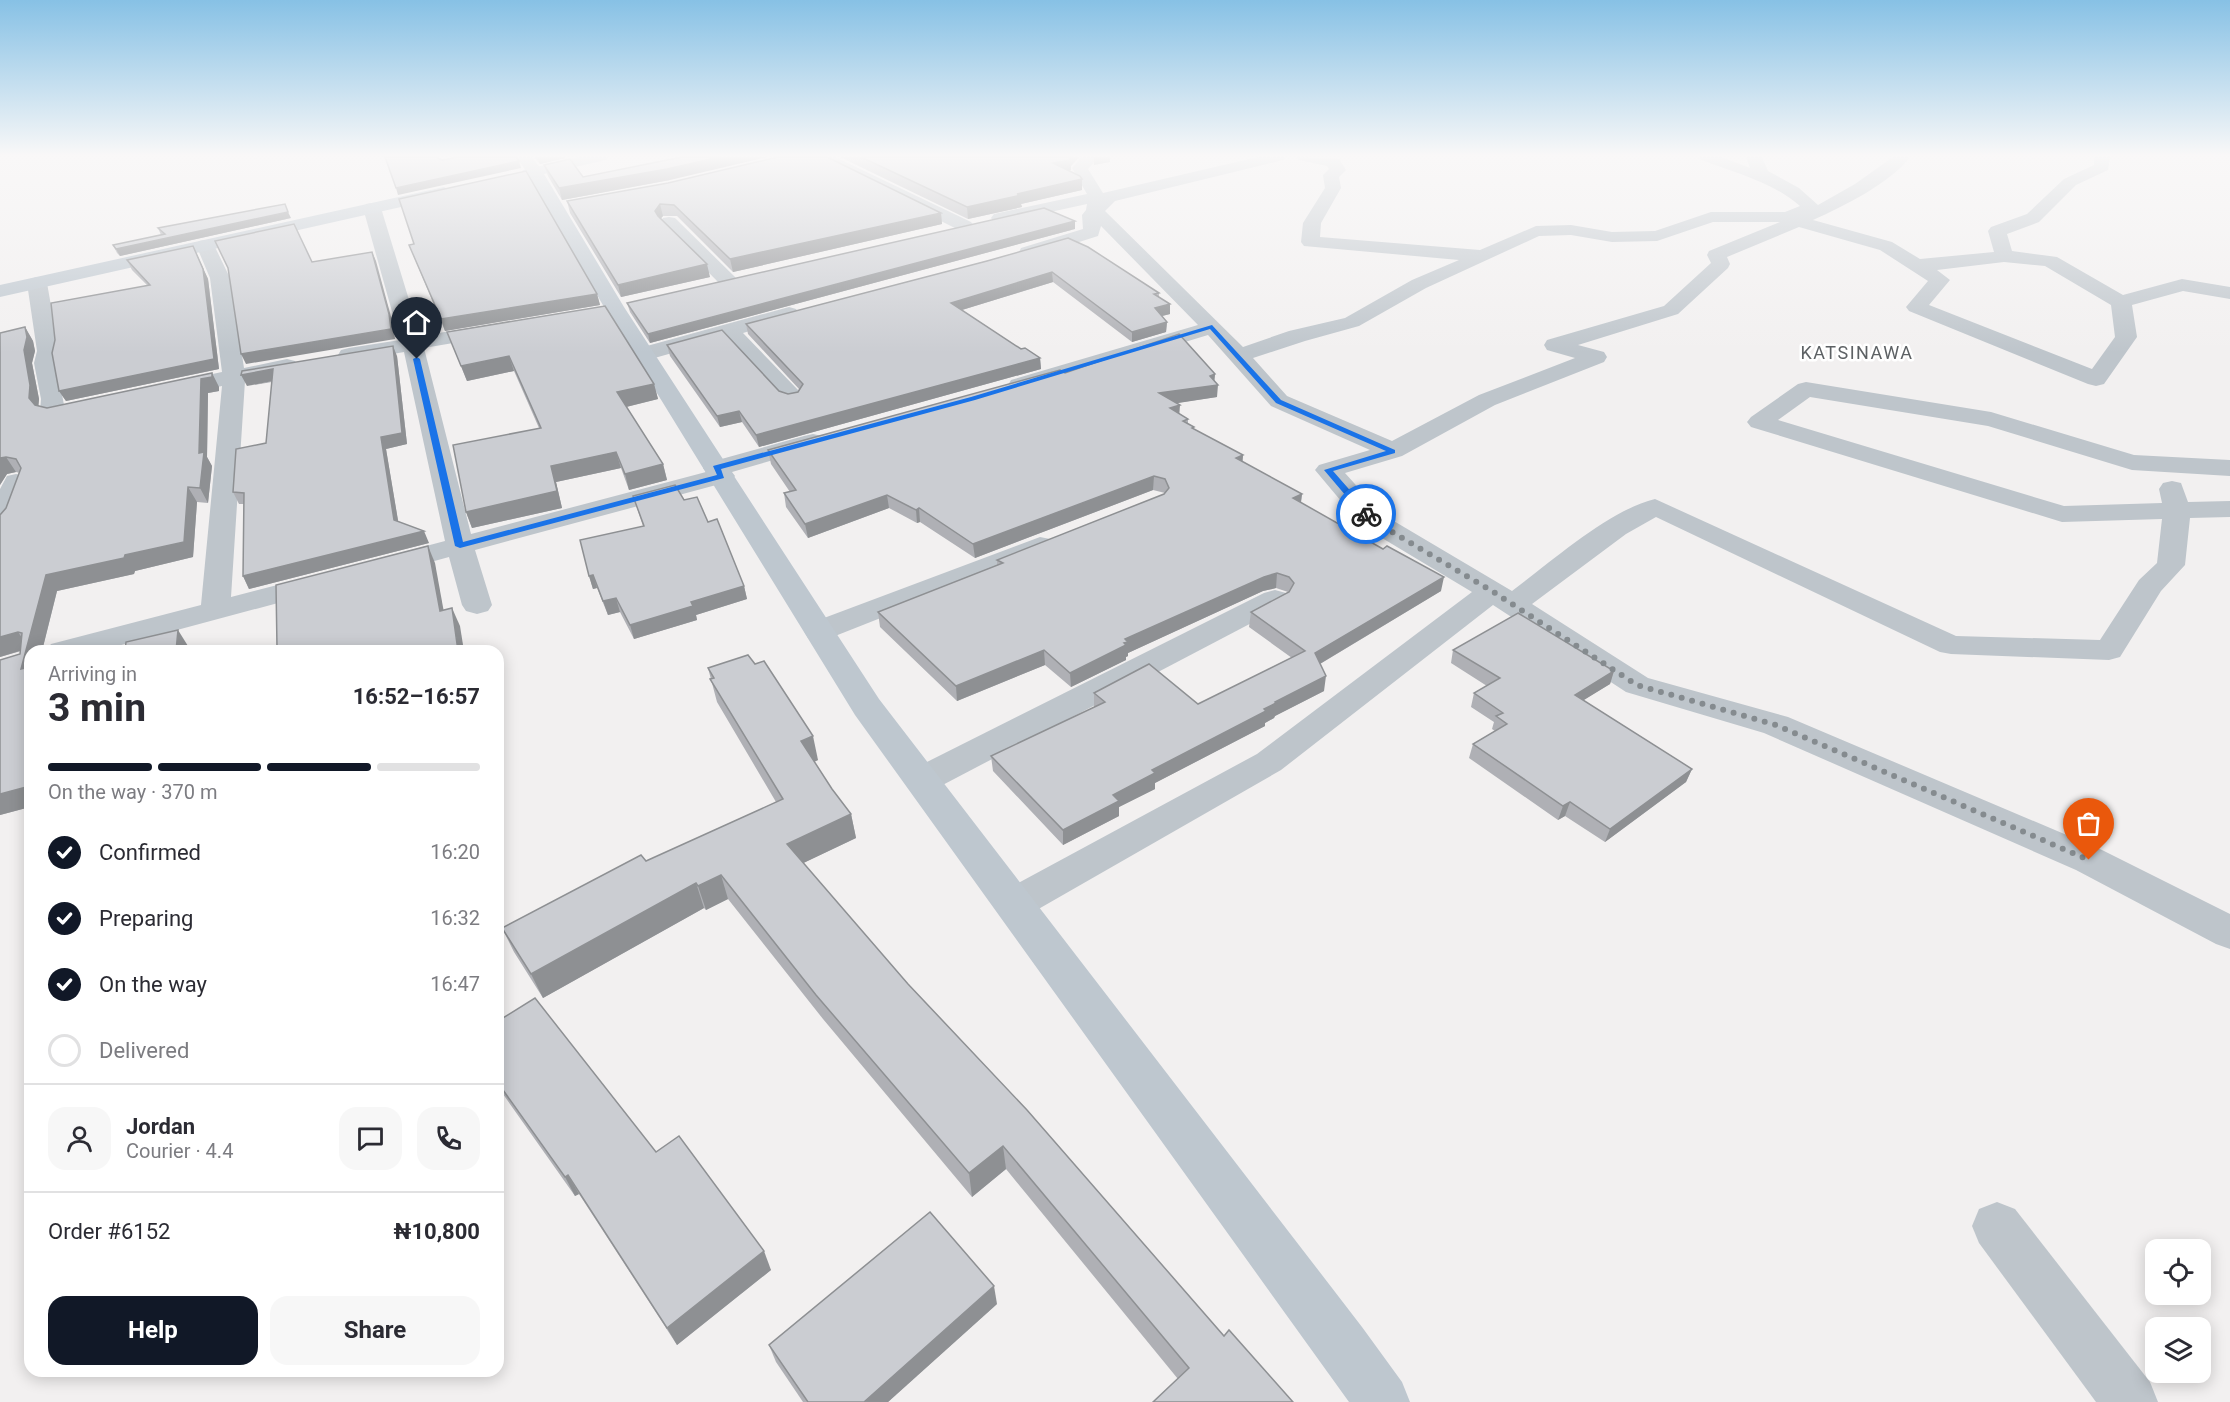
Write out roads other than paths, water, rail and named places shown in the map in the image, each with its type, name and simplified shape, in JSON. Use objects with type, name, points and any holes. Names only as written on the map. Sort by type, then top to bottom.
[{"type":"street","points":[[0,291],[307,222]]},
{"type":"street","points":[[376,222],[421,374],[460,546],[477,605]]},
{"type":"street","points":[[575,222],[615,308],[867,706],[1343,1346],[1382,1402]]},
{"type":"street","points":[[669,222],[728,281]]},
{"type":"street","points":[[958,222],[965,226]]},
{"type":"street","points":[[942,232],[986,222]]},
{"type":"street","points":[[1014,256],[1092,232],[1091,222]]},
{"type":"street","points":[[1113,222],[1279,401],[1393,451]]},
{"type":"street","points":[[1312,222],[1310,242],[1483,256]]},
{"type":"street","points":[[1239,356],[1297,336],[1352,322],[1419,284],[1536,231],[1571,230],[1612,237],[1657,237],[1696,222]]},
{"type":"street","points":[[1786,222],[1716,255],[1721,264],[1671,310],[1555,345],[1596,357],[1487,400],[1393,451],[1328,470],[1372,520],[1502,598],[1637,685],[1776,725],[2089,860],[2230,933]]},
{"type":"street","points":[[1805,222],[1886,246],[1940,279],[1916,307],[2096,379],[2126,337],[2121,302]]},
{"type":"street","points":[[2004,256],[1997,231],[2021,222]]},
{"type":"street","points":[[205,245],[220,278],[234,375],[215,610]]},
{"type":"street","points":[[1916,265],[1956,263],[2004,256],[2050,261],[2121,302],[2182,285],[2230,293]]},
{"type":"street","points":[[705,286],[751,276]]},
{"type":"street","points":[[37,283],[48,351],[45,363],[53,399],[52,412],[66,412],[111,402]]},
{"type":"street","points":[[644,354],[807,309]]},
{"type":"street","points":[[156,393],[234,375],[514,327]]},
{"type":"street","points":[[995,392],[1212,327]]},
{"type":"street","points":[[729,330],[791,396]]},
{"type":"street","points":[[2230,468],[2132,462],[1990,420],[1806,389],[1759,422],[2062,514],[2230,509]]},
{"type":"street","points":[[84,645],[460,546],[719,472],[840,434]]},
{"type":"street","points":[[1014,904],[1269,762],[1502,598],[1616,528],[1655,507],[1951,645],[2109,650],[2149,586],[2171,565],[2177,510],[2166,464]]},
{"type":"street","points":[[2166,464],[2230,482]]},
{"type":"street","points":[[0,522],[16,482]]},
{"type":"street","points":[[819,631],[1064,535]]},
{"type":"street","points":[[922,780],[1275,599]]},
{"type":"street","points":[[1997,1226],[2130,1402]]},
{"type":"district","name":"KATSINAWA","points":[[1857,353]]}]
